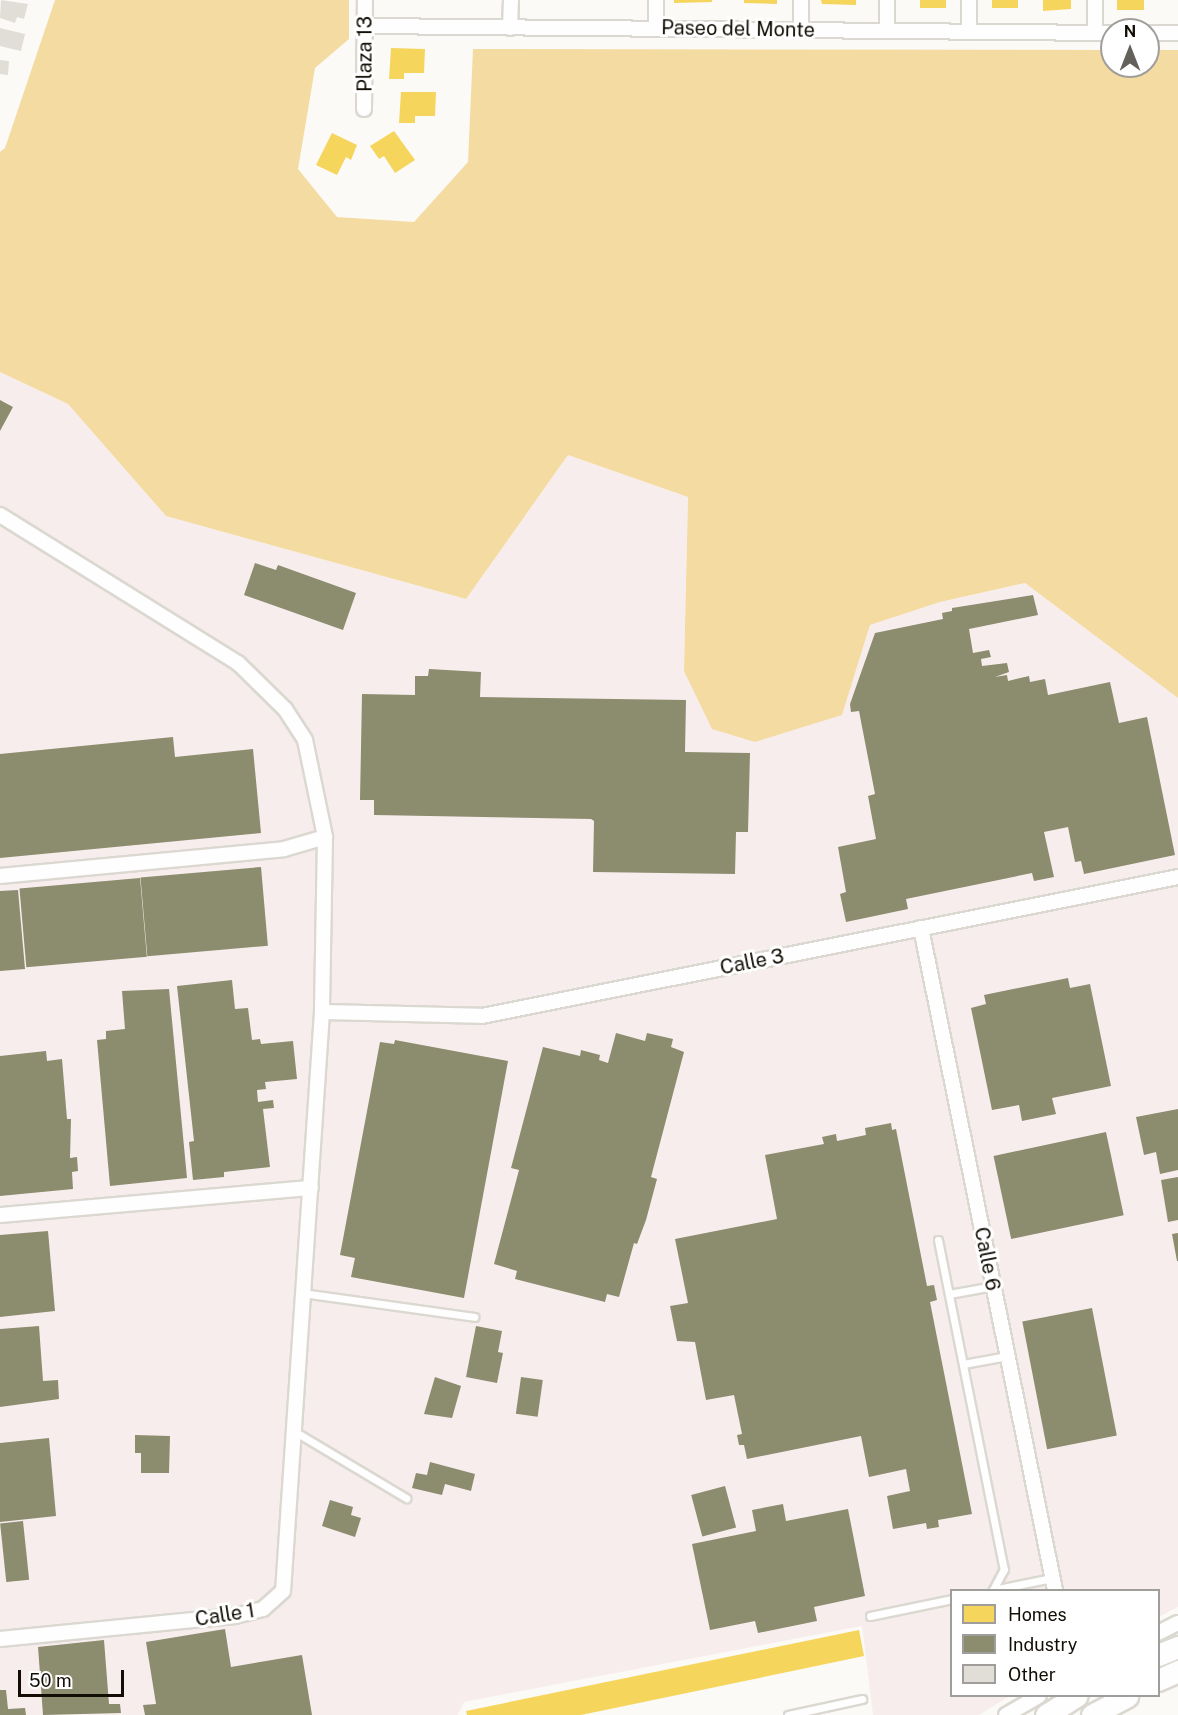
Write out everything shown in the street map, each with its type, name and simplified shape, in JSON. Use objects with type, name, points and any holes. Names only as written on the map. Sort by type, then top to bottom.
[{"type":"main road","points":[[1160,1654],[1178,1647]]},
{"type":"main road","points":[[1160,1679],[1178,1671]]},
{"type":"main road","points":[[1046,1715],[1075,1697]]},
{"type":"main road","points":[[1092,1715],[1124,1697]]},
{"type":"street","name":"Plaza 13","points":[[364,109],[365,0]]},
{"type":"street","points":[[510,28],[511,0]]},
{"type":"street","points":[[656,0],[656,29]]},
{"type":"street","points":[[801,0],[801,30]]},
{"type":"street","points":[[887,31],[888,0]]},
{"type":"street","points":[[969,0],[969,31]]},
{"type":"street","points":[[1095,0],[1095,32]]},
{"type":"street","name":"Paseo del Monte","points":[[365,26],[1100,32]]},
{"type":"street","points":[[1160,33],[1178,33]]},
{"type":"street","name":"Calle 1","points":[[0,515],[238,663],[285,709],[304,740],[326,837],[322,1012],[283,1591],[263,1610],[234,1616],[0,1639]]},
{"type":"street","points":[[0,876],[284,849],[326,837]]},
{"type":"street","name":"Calle 3","points":[[322,1012],[482,1016],[1178,877]]},
{"type":"street","name":"Calle 6","points":[[921,928],[1054,1584]]},
{"type":"street","points":[[0,1215],[311,1188]]},
{"type":"street","points":[[1160,1631],[1178,1623]]},
{"type":"street","points":[[1006,1715],[1036,1697]]},
{"type":"street","points":[[1078,1697],[1083,1715]]},
{"type":"lane","points":[[938,1240],[1004,1569],[994,1589]]},
{"type":"lane","points":[[949,1294],[993,1286]]},
{"type":"lane","points":[[302,1293],[474,1317]]},
{"type":"lane","points":[[963,1364],[1007,1356]]},
{"type":"lane","points":[[294,1431],[406,1498]]},
{"type":"lane","points":[[1003,1589],[1054,1584]]},
{"type":"lane","points":[[870,1616],[950,1599]]},
{"type":"lane","points":[[788,1715],[861,1699]]},
{"type":"shaded area","points":[[55,0],[349,0],[349,39],[315,68],[298,169],[337,217],[414,222],[468,162],[473,49],[1100,50],[1100,78],[1160,78],[1160,50],[1178,50],[1178,698],[1025,583],[940,602],[870,625],[842,715],[755,742],[712,729],[684,671],[688,497],[568,455],[466,599],[166,516],[68,404],[0,372],[0,152],[5,148]]},
{"type":"shaded area","points":[[0,372],[68,404],[166,516],[466,599],[568,455],[688,497],[684,671],[842,715],[870,625],[940,602],[1025,583],[1178,698],[1178,1607],[1160,1616],[1160,1589],[950,1589],[950,1697],[1008,1697],[979,1715],[873,1715],[862,1626],[464,1702],[458,1715],[0,1715]]},
{"type":"building: Homes","points":[[674,0],[712,0],[712,2],[674,3]]},
{"type":"building: Homes","points":[[744,0],[777,0],[777,4],[744,3]]},
{"type":"building: Homes","points":[[821,0],[856,0],[856,5],[822,4]]},
{"type":"building: Homes","points":[[920,0],[946,0],[946,8],[920,8]]},
{"type":"building: Homes","points":[[992,0],[1018,0],[1018,8],[992,8]]},
{"type":"building: Homes","points":[[1043,0],[1071,0],[1071,9],[1043,11]]},
{"type":"building: Homes","points":[[1117,0],[1144,0],[1144,10],[1117,10]]},
{"type":"building: Homes","points":[[391,48],[425,49],[424,73],[404,73],[404,79],[389,79]]},
{"type":"building: Homes","points":[[401,92],[436,92],[435,116],[415,116],[415,123],[399,123]]},
{"type":"building: Homes","points":[[394,131],[415,160],[395,173],[384,156],[379,159],[370,146]]},
{"type":"building: Homes","points":[[332,133],[357,145],[351,160],[346,157],[337,175],[316,165]]},
{"type":"building: Homes","points":[[859,1630],[864,1656],[581,1715],[467,1715],[466,1711]]},
{"type":"building: Industry","points":[[0,400],[13,407],[0,431]]},
{"type":"building: Industry","points":[[255,563],[276,570],[278,565],[356,593],[343,630],[244,595]]},
{"type":"building: Industry","points":[[1033,595],[1038,615],[969,629],[973,653],[989,650],[991,657],[981,659],[982,666],[1007,663],[1009,672],[995,677],[1007,675],[1008,681],[1029,676],[1030,682],[1045,679],[1048,695],[1110,682],[1119,723],[1147,717],[1175,855],[1084,874],[1081,861],[1075,862],[1068,827],[1044,832],[1054,877],[1034,881],[1032,873],[906,899],[908,909],[846,922],[840,894],[846,892],[838,847],[876,839],[868,796],[875,794],[859,711],[851,712],[850,704],[875,633],[943,619],[942,613],[952,611],[952,608]]},
{"type":"building: Industry","points":[[429,669],[481,672],[480,697],[686,700],[685,752],[750,753],[748,832],[736,832],[735,874],[593,872],[594,821],[591,819],[374,815],[374,800],[360,800],[362,694],[415,695],[415,676],[428,676]]},
{"type":"building: Industry","points":[[173,737],[175,757],[253,749],[261,833],[0,858],[0,754]]},
{"type":"building: Industry","points":[[261,867],[268,946],[147,956],[140,878]]},
{"type":"building: Industry","points":[[140,878],[147,957],[26,967],[19,889]]},
{"type":"building: Industry","points":[[18,890],[25,969],[0,971],[0,891]]},
{"type":"building: Industry","points":[[1068,978],[1070,988],[1090,984],[1111,1086],[1052,1098],[1056,1114],[1022,1121],[1019,1105],[992,1110],[971,1008],[986,1004],[984,995]]},
{"type":"building: Industry","points":[[232,980],[235,1009],[248,1008],[252,1040],[260,1039],[261,1044],[293,1041],[297,1079],[265,1082],[266,1089],[257,1090],[258,1102],[273,1100],[274,1108],[263,1109],[270,1167],[224,1172],[224,1177],[193,1180],[189,1142],[194,1141],[177,986]]},
{"type":"building: Industry","points":[[169,989],[187,1178],[110,1186],[97,1040],[106,1039],[106,1031],[125,1029],[122,991]]},
{"type":"building: Industry","points":[[616,1033],[645,1041],[647,1033],[673,1039],[671,1047],[684,1052],[651,1177],[657,1179],[646,1220],[637,1244],[634,1243],[619,1297],[607,1294],[605,1302],[515,1279],[517,1271],[494,1264],[519,1170],[511,1168],[543,1047],[580,1056],[581,1050],[600,1055],[599,1060],[608,1063]]},
{"type":"building: Industry","points":[[395,1040],[508,1061],[464,1298],[351,1277],[355,1258],[340,1255],[380,1042],[394,1044]]},
{"type":"building: Industry","points":[[46,1051],[47,1061],[62,1059],[67,1119],[71,1119],[70,1158],[77,1157],[78,1171],[72,1172],[73,1189],[0,1196],[0,1056]]},
{"type":"building: Industry","points":[[1178,1109],[1178,1170],[1160,1174],[1156,1152],[1144,1155],[1136,1117]]},
{"type":"building: Industry","points":[[891,1123],[892,1130],[896,1129],[927,1286],[934,1285],[937,1300],[930,1302],[972,1514],[938,1520],[939,1527],[927,1529],[926,1523],[893,1529],[887,1496],[910,1491],[906,1469],[869,1477],[861,1436],[747,1459],[744,1445],[739,1445],[737,1435],[742,1434],[734,1395],[706,1400],[695,1342],[677,1341],[670,1306],[688,1303],[675,1239],[777,1219],[765,1155],[824,1144],[822,1137],[836,1134],[837,1141],[866,1135],[865,1128]]},
{"type":"building: Industry","points":[[1106,1132],[1124,1215],[1011,1239],[994,1156]]},
{"type":"building: Industry","points":[[1178,1177],[1178,1220],[1168,1222],[1161,1180]]},
{"type":"building: Industry","points":[[48,1231],[55,1311],[0,1317],[0,1235]]},
{"type":"building: Industry","points":[[1178,1233],[1178,1261],[1177,1261],[1172,1234]]},
{"type":"building: Industry","points":[[1092,1308],[1117,1436],[1047,1449],[1022,1322]]},
{"type":"building: Industry","points":[[39,1326],[43,1381],[58,1380],[59,1399],[0,1407],[0,1329]]},
{"type":"building: Industry","points":[[476,1326],[502,1331],[498,1352],[503,1353],[497,1383],[466,1377]]},
{"type":"building: Industry","points":[[435,1377],[461,1386],[452,1418],[424,1414]]},
{"type":"building: Industry","points":[[521,1377],[543,1380],[538,1417],[516,1414]]},
{"type":"building: Industry","points":[[135,1435],[170,1436],[169,1473],[141,1473],[141,1453],[135,1453]]},
{"type":"building: Industry","points":[[49,1438],[56,1516],[0,1522],[0,1443]]},
{"type":"building: Industry","points":[[430,1462],[475,1474],[471,1491],[445,1484],[442,1495],[412,1488],[416,1473],[427,1475]]},
{"type":"building: Industry","points":[[725,1486],[736,1528],[702,1537],[691,1495]]},
{"type":"building: Industry","points":[[330,1500],[353,1507],[351,1515],[361,1518],[355,1537],[322,1526]]},
{"type":"building: Industry","points":[[783,1504],[786,1521],[848,1509],[865,1596],[814,1607],[817,1621],[758,1633],[755,1621],[710,1630],[692,1544],[756,1531],[752,1510]]},
{"type":"building: Industry","points":[[23,1521],[29,1580],[6,1582],[0,1523]]},
{"type":"building: Industry","points":[[225,1629],[231,1667],[302,1655],[312,1715],[145,1715],[143,1705],[156,1704],[146,1642]]},
{"type":"building: Industry","points":[[104,1640],[109,1704],[120,1704],[121,1713],[43,1715],[38,1647]]},
{"type":"building: Industry","points":[[0,1690],[6,1690],[8,1709],[25,1708],[26,1715],[0,1715]]},
{"type":"building: Other","points":[[1,0],[28,4],[24,19],[17,17],[15,23],[0,18]]},
{"type":"building: Other","points":[[0,28],[25,34],[21,51],[0,46]]},
{"type":"building: Other","points":[[0,60],[9,61],[8,75],[0,74]]}]
